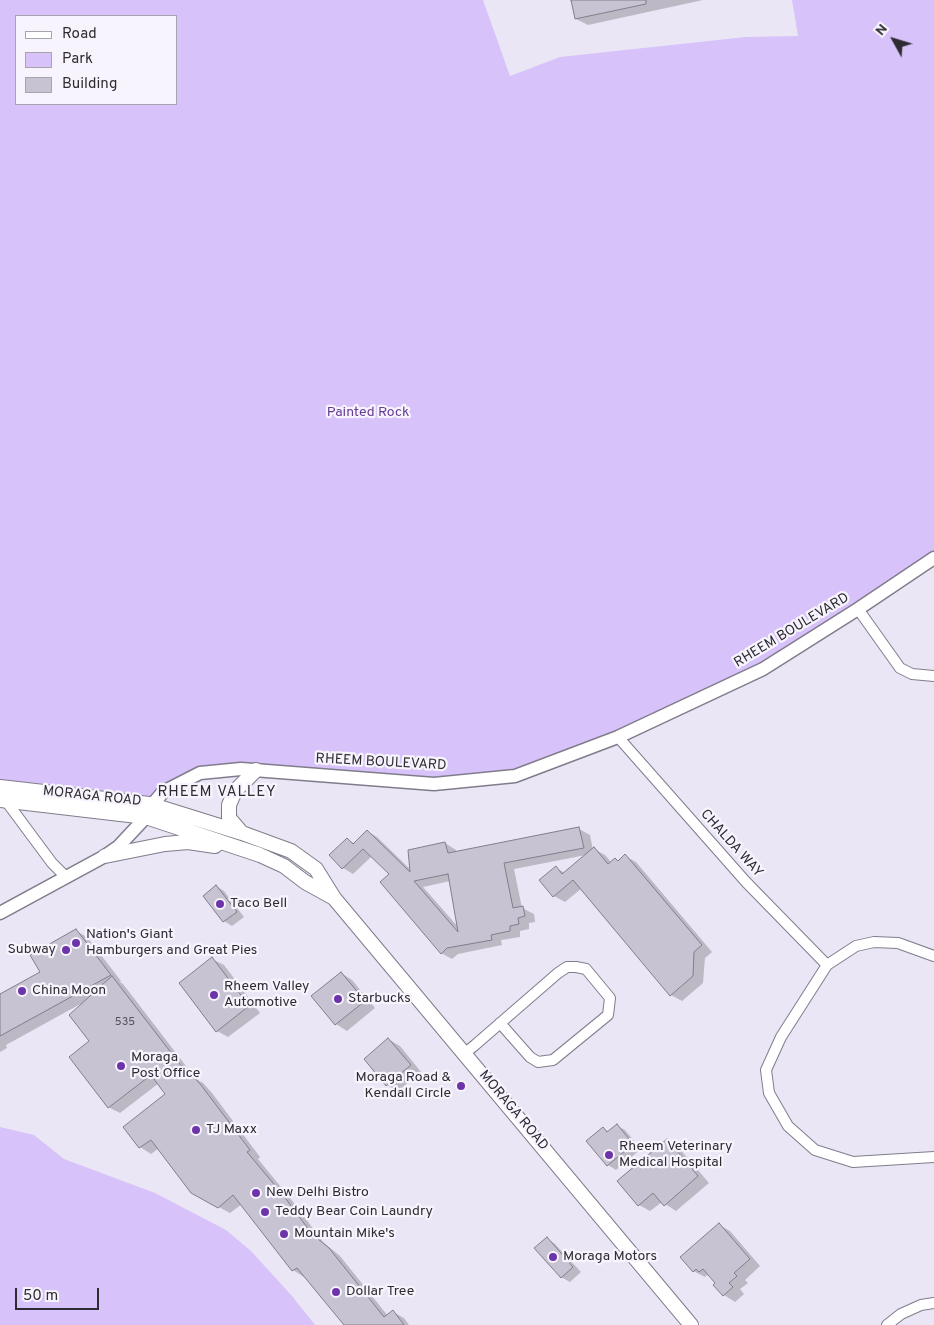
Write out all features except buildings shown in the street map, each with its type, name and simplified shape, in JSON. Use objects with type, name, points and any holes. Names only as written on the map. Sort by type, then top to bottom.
[{"type":"main road","points":[[242,833],[229,818],[229,804],[235,791],[256,770]]},
{"type":"main road","name":"MORAGA ROAD","points":[[0,787],[149,811],[242,833],[291,851],[316,870],[334,898],[692,1325]]},
{"type":"main road","name":"MORAGA ROAD","points":[[3,801],[149,811],[284,866],[306,882],[334,898]]},
{"type":"main road","points":[[105,856],[119,855],[143,848],[188,842],[206,846],[233,846]]},
{"type":"street","name":"RHEEM BOULEVARD","points":[[0,913],[105,856],[118,847],[163,792],[200,773],[241,769],[434,784],[515,776],[618,737],[762,669],[858,610],[934,558]]},
{"type":"street","points":[[858,610],[900,668],[912,674],[934,676]]},
{"type":"street","name":"CHALDA WAY","points":[[618,737],[746,882],[827,965]]},
{"type":"street","points":[[3,801],[52,863],[66,877]]},
{"type":"street","points":[[934,956],[898,943],[874,942],[856,946],[827,965],[781,1037],[766,1070],[768,1093],[788,1126],[815,1150],[853,1162],[934,1157]]},
{"type":"street","points":[[464,1054],[500,1023],[567,967],[576,966],[586,969],[610,998],[608,1015],[553,1060],[538,1062],[530,1057],[500,1023]]},
{"type":"street","points":[[887,1325],[902,1314],[921,1305],[934,1303]]},
{"type":"green space","name":"Painted Rock","points":[[0,0],[483,0],[510,76],[560,57],[746,37],[798,36],[792,0],[934,0],[934,558],[770,665],[515,776],[434,784],[200,773],[152,805],[0,787]]},
{"type":"green space","points":[[0,1127],[34,1135],[64,1159],[155,1193],[226,1230],[251,1251],[292,1296],[315,1325],[0,1325]]},
{"type":"place","name":"Taco Bell","points":[[220,904]]},
{"type":"place","name":"Nation's Giant Hamburgers and Great Pies","points":[[76,943]]},
{"type":"place","name":"Subway","points":[[66,950]]},
{"type":"place","name":"China Moon","points":[[22,991]]},
{"type":"place","name":"Rheem Valley Automotive","points":[[214,995]]},
{"type":"place","name":"Starbucks","points":[[338,999]]},
{"type":"place","name":"Moraga Post Office","points":[[121,1066]]},
{"type":"place","name":"Moraga Road & Kendall Circle","points":[[461,1086]]},
{"type":"place","name":"TJ Maxx","points":[[196,1130]]},
{"type":"place","name":"Rheem Veterinary Medical Hospital","points":[[609,1155]]},
{"type":"place","name":"New Delhi Bistro","points":[[256,1193]]},
{"type":"place","name":"Teddy Bear Coin Laundry","points":[[265,1212]]},
{"type":"place","name":"Mountain Mike's","points":[[284,1234]]},
{"type":"place","name":"Moraga Motors","points":[[553,1257]]},
{"type":"place","name":"Dollar Tree","points":[[336,1292]]},
{"type":"district","name":"RHEEM VALLEY","points":[[217,793]]}]
